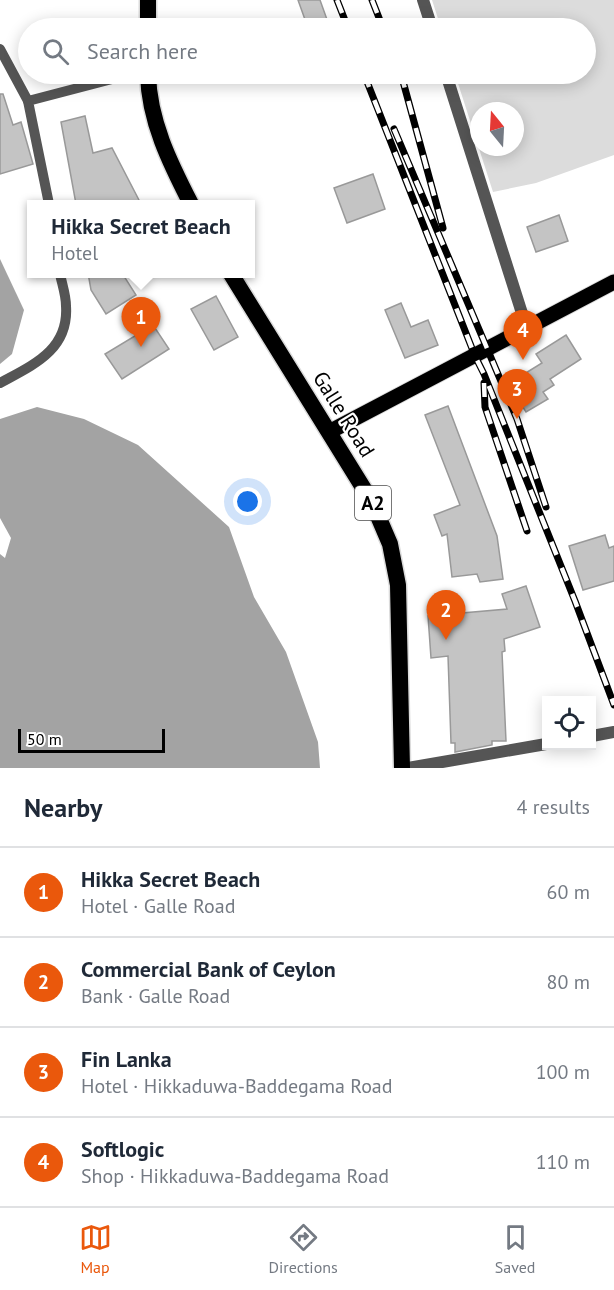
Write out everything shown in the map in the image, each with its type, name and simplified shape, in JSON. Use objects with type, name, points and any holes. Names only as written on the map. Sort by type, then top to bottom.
[{"type":"highway","points":[[149,18],[150,0]]},
{"type":"highway","points":[[149,84],[152,113],[158,132],[189,200]]},
{"type":"highway","name":"Galle Road","points":[[234,278],[372,502],[390,544],[398,585],[402,768]]},
{"type":"main road","points":[[328,432],[614,282]]},
{"type":"street","points":[[423,0],[429,18]]},
{"type":"street","points":[[449,84],[527,329]]},
{"type":"street","points":[[596,735],[614,732]]},
{"type":"street","points":[[408,768],[542,745]]},
{"type":"lane","points":[[0,49],[4,64],[28,101],[48,200]]},
{"type":"lane","points":[[28,101],[93,84]]},
{"type":"lane","points":[[0,383],[49,353],[59,339],[66,324],[66,304],[61,278]]},
{"type":"shaded area","points":[[432,0],[614,0],[614,155],[536,183],[493,192],[481,156],[524,156],[524,102],[470,102],[470,121],[458,84],[596,84],[596,18],[438,18]]},
{"type":"shaded area","points":[[0,259],[24,310],[12,354],[0,364]]},
{"type":"shaded area","points":[[37,407],[84,419],[138,445],[229,527],[254,597],[286,652],[318,742],[320,768],[0,768],[0,554],[5,558],[11,538],[0,518],[0,419]]},
{"type":"building","points":[[298,0],[320,0],[326,18],[304,18]]},
{"type":"building","points":[[0,94],[3,94],[13,125],[21,122],[33,164],[0,174]]},
{"type":"building","points":[[85,116],[93,153],[112,148],[139,200],[75,200],[61,122]]},
{"type":"building","points":[[373,174],[385,209],[347,223],[334,188]]},
{"type":"building","points":[[559,215],[568,241],[536,252],[527,227]]},
{"type":"building","points":[[89,278],[125,278],[136,295],[106,314],[91,290]]},
{"type":"building","points":[[216,296],[238,337],[214,350],[191,309]]},
{"type":"building","points":[[401,303],[411,327],[428,320],[438,345],[405,358],[385,310]]},
{"type":"building","points":[[153,325],[169,349],[122,379],[105,354]]},
{"type":"building","points":[[566,335],[581,359],[550,379],[554,385],[543,392],[548,399],[526,412],[508,384],[542,363],[536,354]]},
{"type":"building","points":[[448,406],[497,536],[503,579],[480,582],[477,574],[452,577],[447,534],[442,536],[434,515],[460,505],[425,415]]},
{"type":"building","points":[[605,535],[609,548],[614,546],[614,581],[583,590],[569,546]]},
{"type":"building","points":[[526,586],[540,627],[504,639],[505,651],[502,652],[506,741],[492,741],[492,745],[455,752],[455,743],[451,743],[448,656],[431,658],[428,616],[507,609],[502,594]]},
{"type":"railway","points":[[337,0],[344,18]]},
{"type":"railway","points":[[372,0],[379,18]]},
{"type":"railway","points":[[368,84],[575,601],[614,705]]},
{"type":"railway","points":[[404,84],[443,228]]},
{"type":"railway","points":[[394,129],[517,419],[546,507]]},
{"type":"railway","points":[[484,383],[485,407],[527,531]]},
{"type":"place","name":"Hikka Secret Beach","points":[[141,347]]},
{"type":"place","name":"Softlogic","points":[[523,360]]},
{"type":"place","name":"Fin Lanka","points":[[517,419]]},
{"type":"place","name":"Commercial Bank of Ceylon","points":[[446,640]]}]
